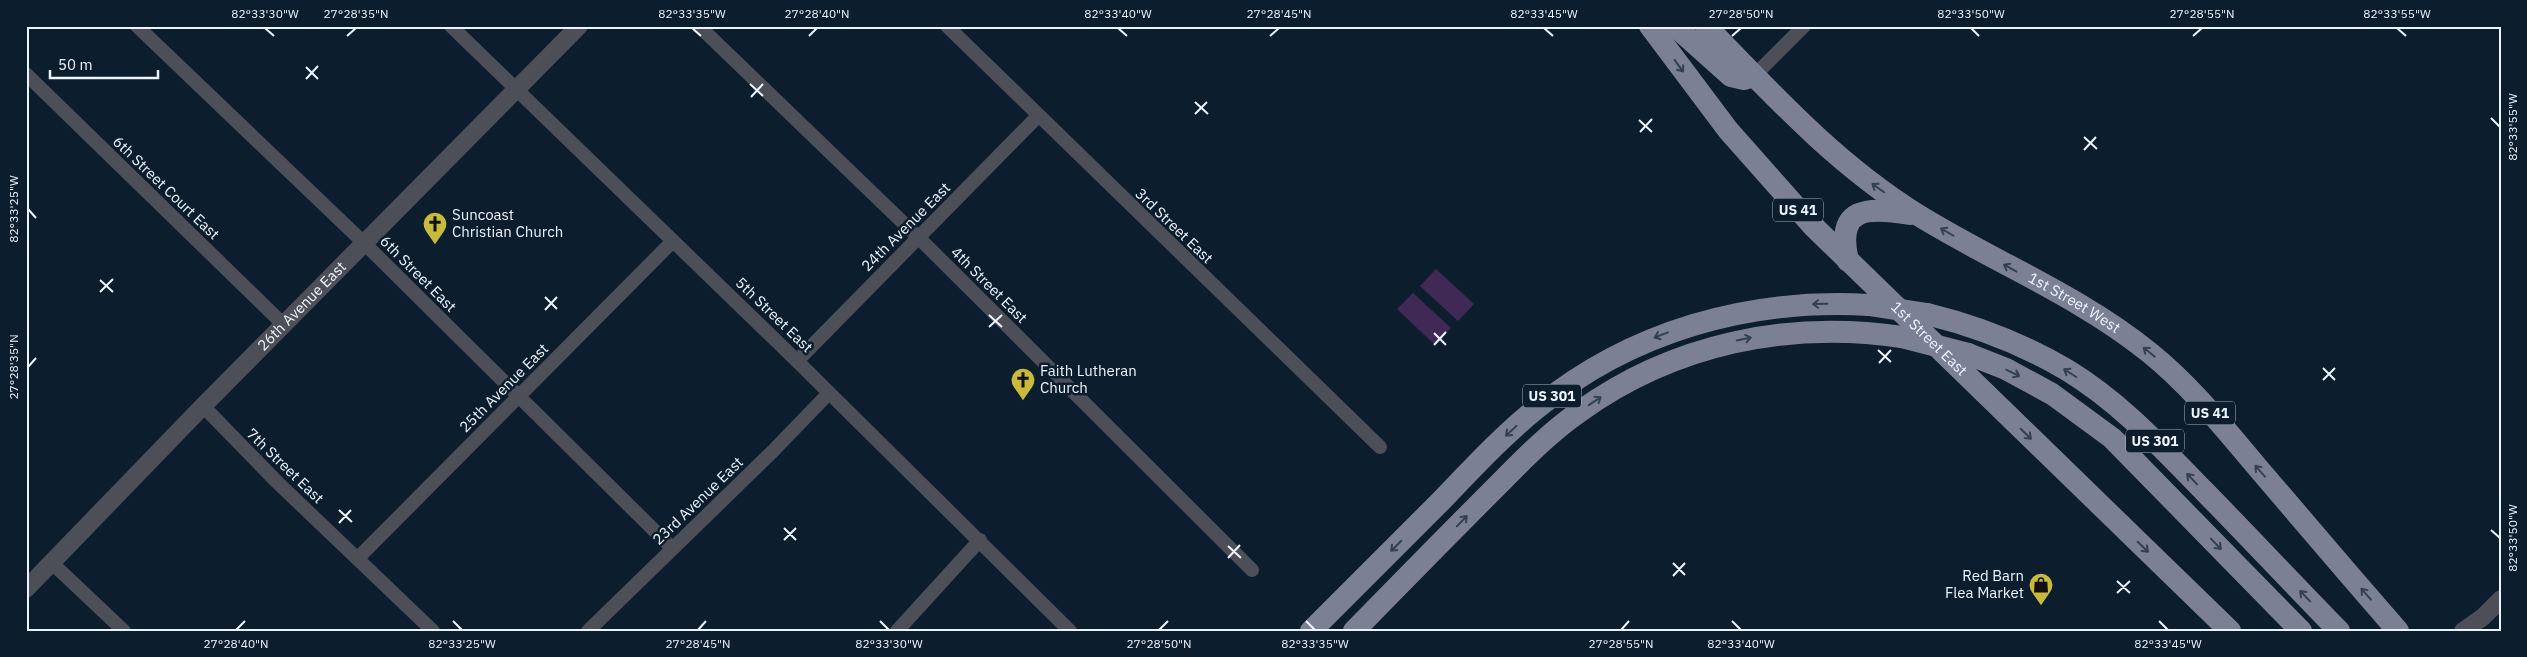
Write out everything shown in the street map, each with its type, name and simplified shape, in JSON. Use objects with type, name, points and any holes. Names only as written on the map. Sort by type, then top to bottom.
[{"type":"main road","name":"1st Street East","points":[[1650,26],[1733,136],[1780,191],[1848,261],[2230,631]]},
{"type":"main road","points":[[1675,26],[1732,76],[1744,79],[1754,76]]},
{"type":"main road","name":"1st Street West","points":[[1706,26],[1837,157],[1879,189],[1918,215],[2096,315],[2160,361],[2208,411],[2398,631]]},
{"type":"main road","points":[[1848,261],[1845,247],[1846,233],[1850,222],[1858,214],[1877,209],[1918,215]]},
{"type":"main road","name":"US 301","points":[[1311,631],[1519,423],[1558,392],[1602,364],[1671,331],[1737,313],[1795,305],[1869,305],[1927,314],[1972,327],[2022,346],[2067,370],[2110,400],[2166,452],[2339,631]]},
{"type":"main road","name":"US 301","points":[[1354,631],[1537,447],[1577,413],[1618,386],[1687,355],[1760,336],[1836,330],[1902,337],[1968,354],[2006,369],[2052,394],[2112,438],[2301,631]]},
{"type":"street","name":"6th Street East","points":[[137,26],[364,243],[672,548]]},
{"type":"street","name":"5th Street East","points":[[451,26],[797,361],[1070,631]]},
{"type":"street","name":"26th Avenue East","points":[[26,589],[202,406],[518,89],[578,26]]},
{"type":"street","name":"4th Street East","points":[[699,26],[919,238],[1252,570]]},
{"type":"street","name":"3rd Street East","points":[[947,26],[1380,448]]},
{"type":"street","points":[[1754,76],[1804,26]]},
{"type":"street","name":"6th Street Court East","points":[[26,74],[283,324]]},
{"type":"street","name":"24th Avenue East","points":[[797,361],[1038,116]]},
{"type":"street","name":"25th Avenue East","points":[[358,558],[673,241]]},
{"type":"street","name":"23rd Avenue East","points":[[588,631],[773,451],[829,393]]},
{"type":"street","name":"7th Street East","points":[[202,406],[433,631]]},
{"type":"street","points":[[897,631],[980,540]]},
{"type":"street","points":[[52,563],[124,631]]},
{"type":"street","points":[[2463,631],[2479,624],[2501,599]]},
{"type":"shaded area","points":[[1436,269],[1474,304],[1458,321],[1420,286]]},
{"type":"shaded area","points":[[1413,293],[1451,328],[1435,345],[1397,309]]},
{"type":"place","name":"Suncoast Christian Church","points":[[435,245]]},
{"type":"place","name":"Faith Lutheran Church","points":[[1023,401]]},
{"type":"place","name":"Red Barn Flea Market","points":[[2041,606]]}]
